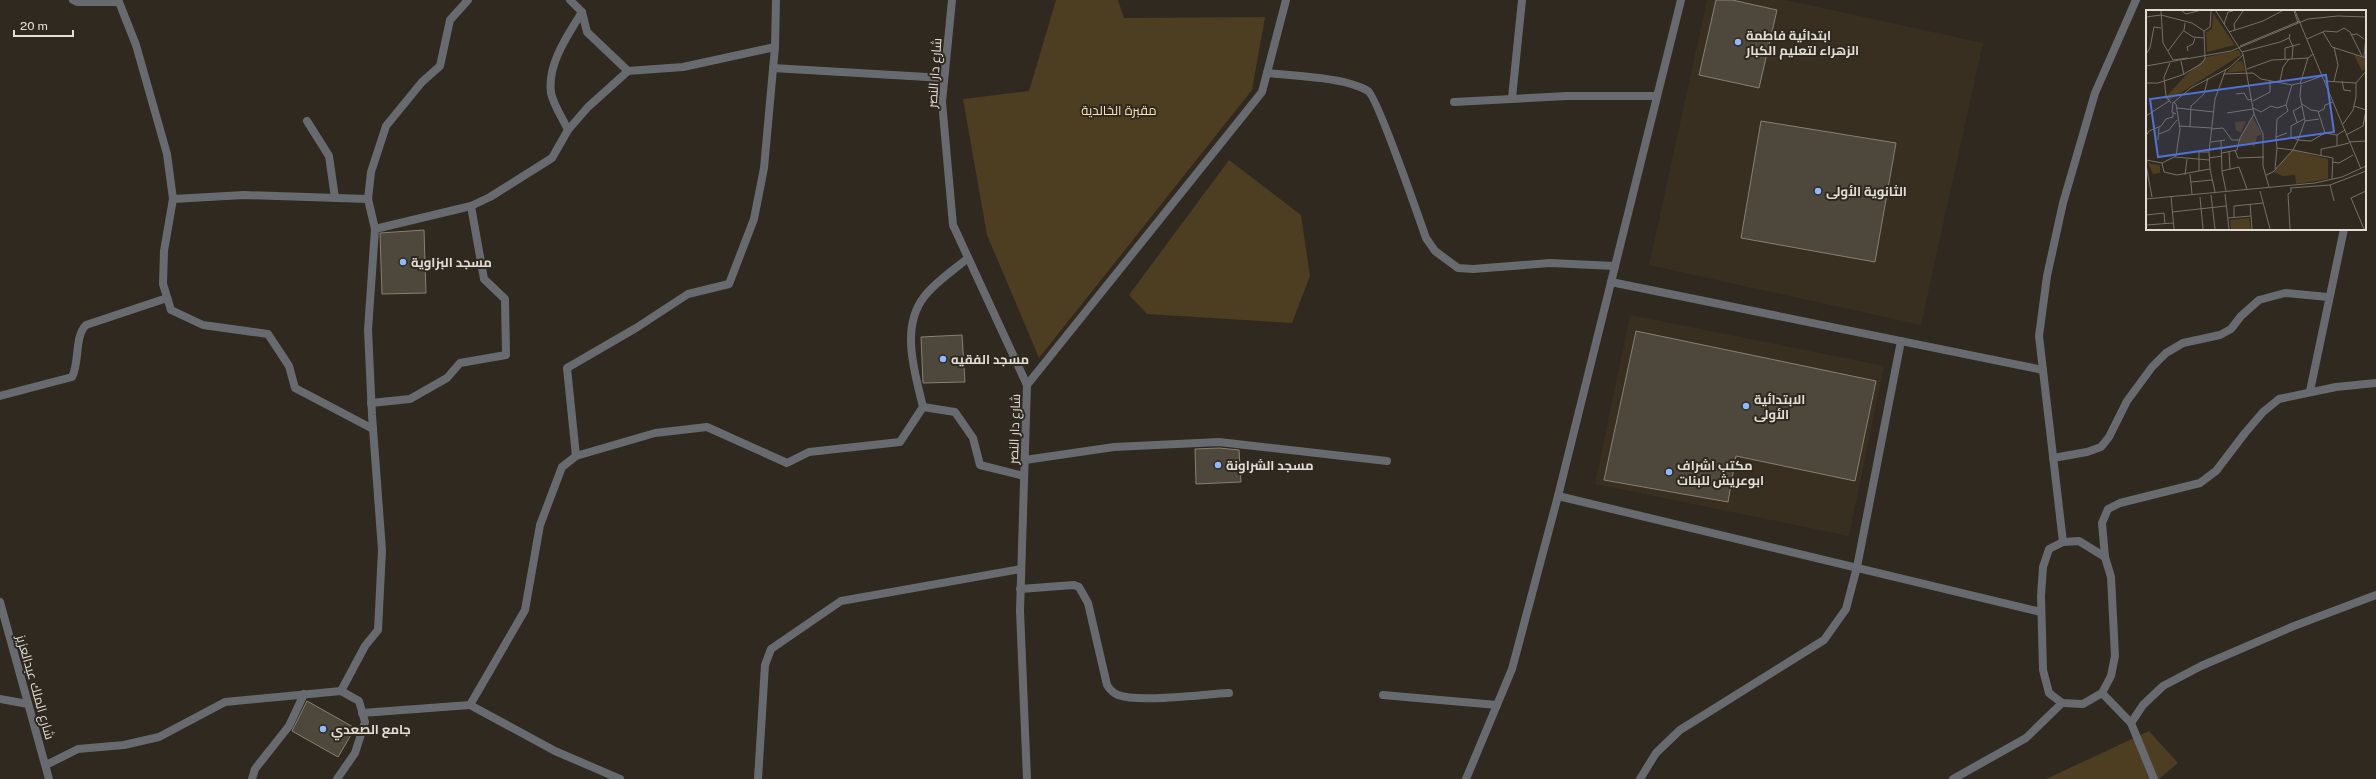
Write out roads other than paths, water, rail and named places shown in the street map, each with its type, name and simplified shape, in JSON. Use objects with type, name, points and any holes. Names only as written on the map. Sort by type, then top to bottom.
[{"type":"street","points":[[73,0],[77,2],[120,1],[136,45],[167,154],[173,199],[164,251],[162,284],[171,310],[203,325],[268,334],[289,366],[295,388],[373,429]]},
{"type":"street","points":[[341,690],[366,646],[378,630],[382,550],[371,403],[368,330],[376,229],[368,199],[371,172],[386,126],[422,82],[440,66],[450,20],[468,0]]},
{"type":"street","points":[[570,0],[582,12],[587,32],[628,71]]},
{"type":"street","points":[[576,456],[568,368],[636,328],[688,294],[729,284],[754,219],[764,168],[775,47],[776,0]]},
{"type":"street","name":"شارع دار النصر","points":[[952,0],[942,102],[953,225],[1027,385],[1020,589],[1026,779]]},
{"type":"street","points":[[1027,385],[1262,92],[1286,0]]},
{"type":"street","points":[[1512,98],[1522,0]]},
{"type":"street","points":[[1466,779],[1512,669],[1558,496],[1681,0]]},
{"type":"street","points":[[2063,542],[2039,336],[2047,276],[2063,203],[2095,93],[2136,0]]},
{"type":"street","points":[[568,130],[552,93],[553,68],[565,40],[582,12]]},
{"type":"street","points":[[376,229],[471,206],[552,158],[568,130],[588,107],[628,71],[683,67],[775,47]]},
{"type":"street","points":[[773,68],[944,78]]},
{"type":"street","points":[[1267,73],[1354,84],[1370,92],[1382,114],[1426,238],[1435,251],[1458,268],[1473,269],[1550,264],[1615,266]]},
{"type":"street","points":[[1454,102],[1512,98],[1657,96]]},
{"type":"street","points":[[307,121],[330,156],[335,198]]},
{"type":"street","points":[[173,199],[244,195],[368,199]]},
{"type":"street","points":[[371,403],[410,399],[447,378],[460,363],[506,355],[505,299],[484,279],[471,206]]},
{"type":"street","points":[[2310,391],[2328,297],[2344,230]]},
{"type":"street","points":[[470,705],[525,610],[540,525],[562,467],[576,456],[655,433],[706,427],[787,463],[809,452],[900,442],[923,407],[911,353],[913,321],[924,297],[968,258]]},
{"type":"street","points":[[1611,282],[2044,370]]},
{"type":"street","points":[[2053,458],[2087,452],[2101,447],[2109,437],[2127,401],[2152,367],[2166,353],[2183,343],[2220,335],[2232,329],[2241,316],[2259,300],[2285,294],[2328,297]]},
{"type":"street","points":[[0,396],[72,378],[76,369],[81,330],[86,325],[167,298]]},
{"type":"street","points":[[1640,779],[1656,753],[1680,730],[1824,640],[1846,609],[1857,567],[1902,341]]},
{"type":"street","points":[[2105,557],[2080,541],[2063,542],[2049,549],[2042,567],[2041,612],[2043,670],[2049,693],[2062,703],[2083,704],[2102,694],[2111,676],[2115,656],[2111,577],[2105,557],[2102,523],[2108,508],[2120,503],[2200,483],[2216,471],[2263,412],[2279,399],[2310,391],[2376,383]]},
{"type":"street","points":[[923,407],[955,412],[973,438],[980,465],[1024,476]]},
{"type":"street","points":[[1024,460],[1114,447],[1219,442],[1387,461]]},
{"type":"street","points":[[1558,496],[2041,612]]},
{"type":"street","points":[[758,779],[764,665],[771,649],[841,601],[1021,569]]},
{"type":"street","points":[[1020,589],[1074,585],[1079,587],[1088,603],[1107,685],[1110,691],[1119,696],[1133,698],[1229,693]]},
{"type":"street","points":[[2131,723],[2144,705],[2163,686],[2201,666],[2294,626],[2376,595]]},
{"type":"street","name":"شارع الملك عبدالعزيز","points":[[0,602],[49,779]]},
{"type":"street","points":[[46,765],[78,749],[124,746],[159,737],[226,702],[341,690],[359,701],[365,722],[355,752],[337,779]]},
{"type":"street","points":[[252,779],[255,769],[289,726],[304,694]]},
{"type":"street","points":[[2102,694],[2131,723],[2154,779]]},
{"type":"street","points":[[1383,695],[1497,705]]},
{"type":"street","points":[[0,699],[28,704]]},
{"type":"street","points":[[1954,779],[2026,738],[2062,703]]},
{"type":"street","points":[[362,713],[470,705],[555,751],[617,778]]},
{"type":"place","name":"ابتدائية فاطمة الزهراء لتعليم الكبار","points":[[1738,42]]},
{"type":"place","name":"الثانوية الأولى","points":[[1818,191]]},
{"type":"place","name":"مسجد البزاوية","points":[[403,262]]},
{"type":"place","name":"مسجد الفقيه","points":[[943,359]]},
{"type":"place","name":"الابتدائية الأولى","points":[[1746,406]]},
{"type":"place","name":"مسجد الشراونة","points":[[1218,465]]},
{"type":"place","name":"مكتب اشراف ابوعريش للبنات","points":[[1669,472]]},
{"type":"place","name":"جامع الصعدي","points":[[323,729]]},
{"type":"park label","name":"مقبرة الخالدية","points":[[1119,110]]}]
